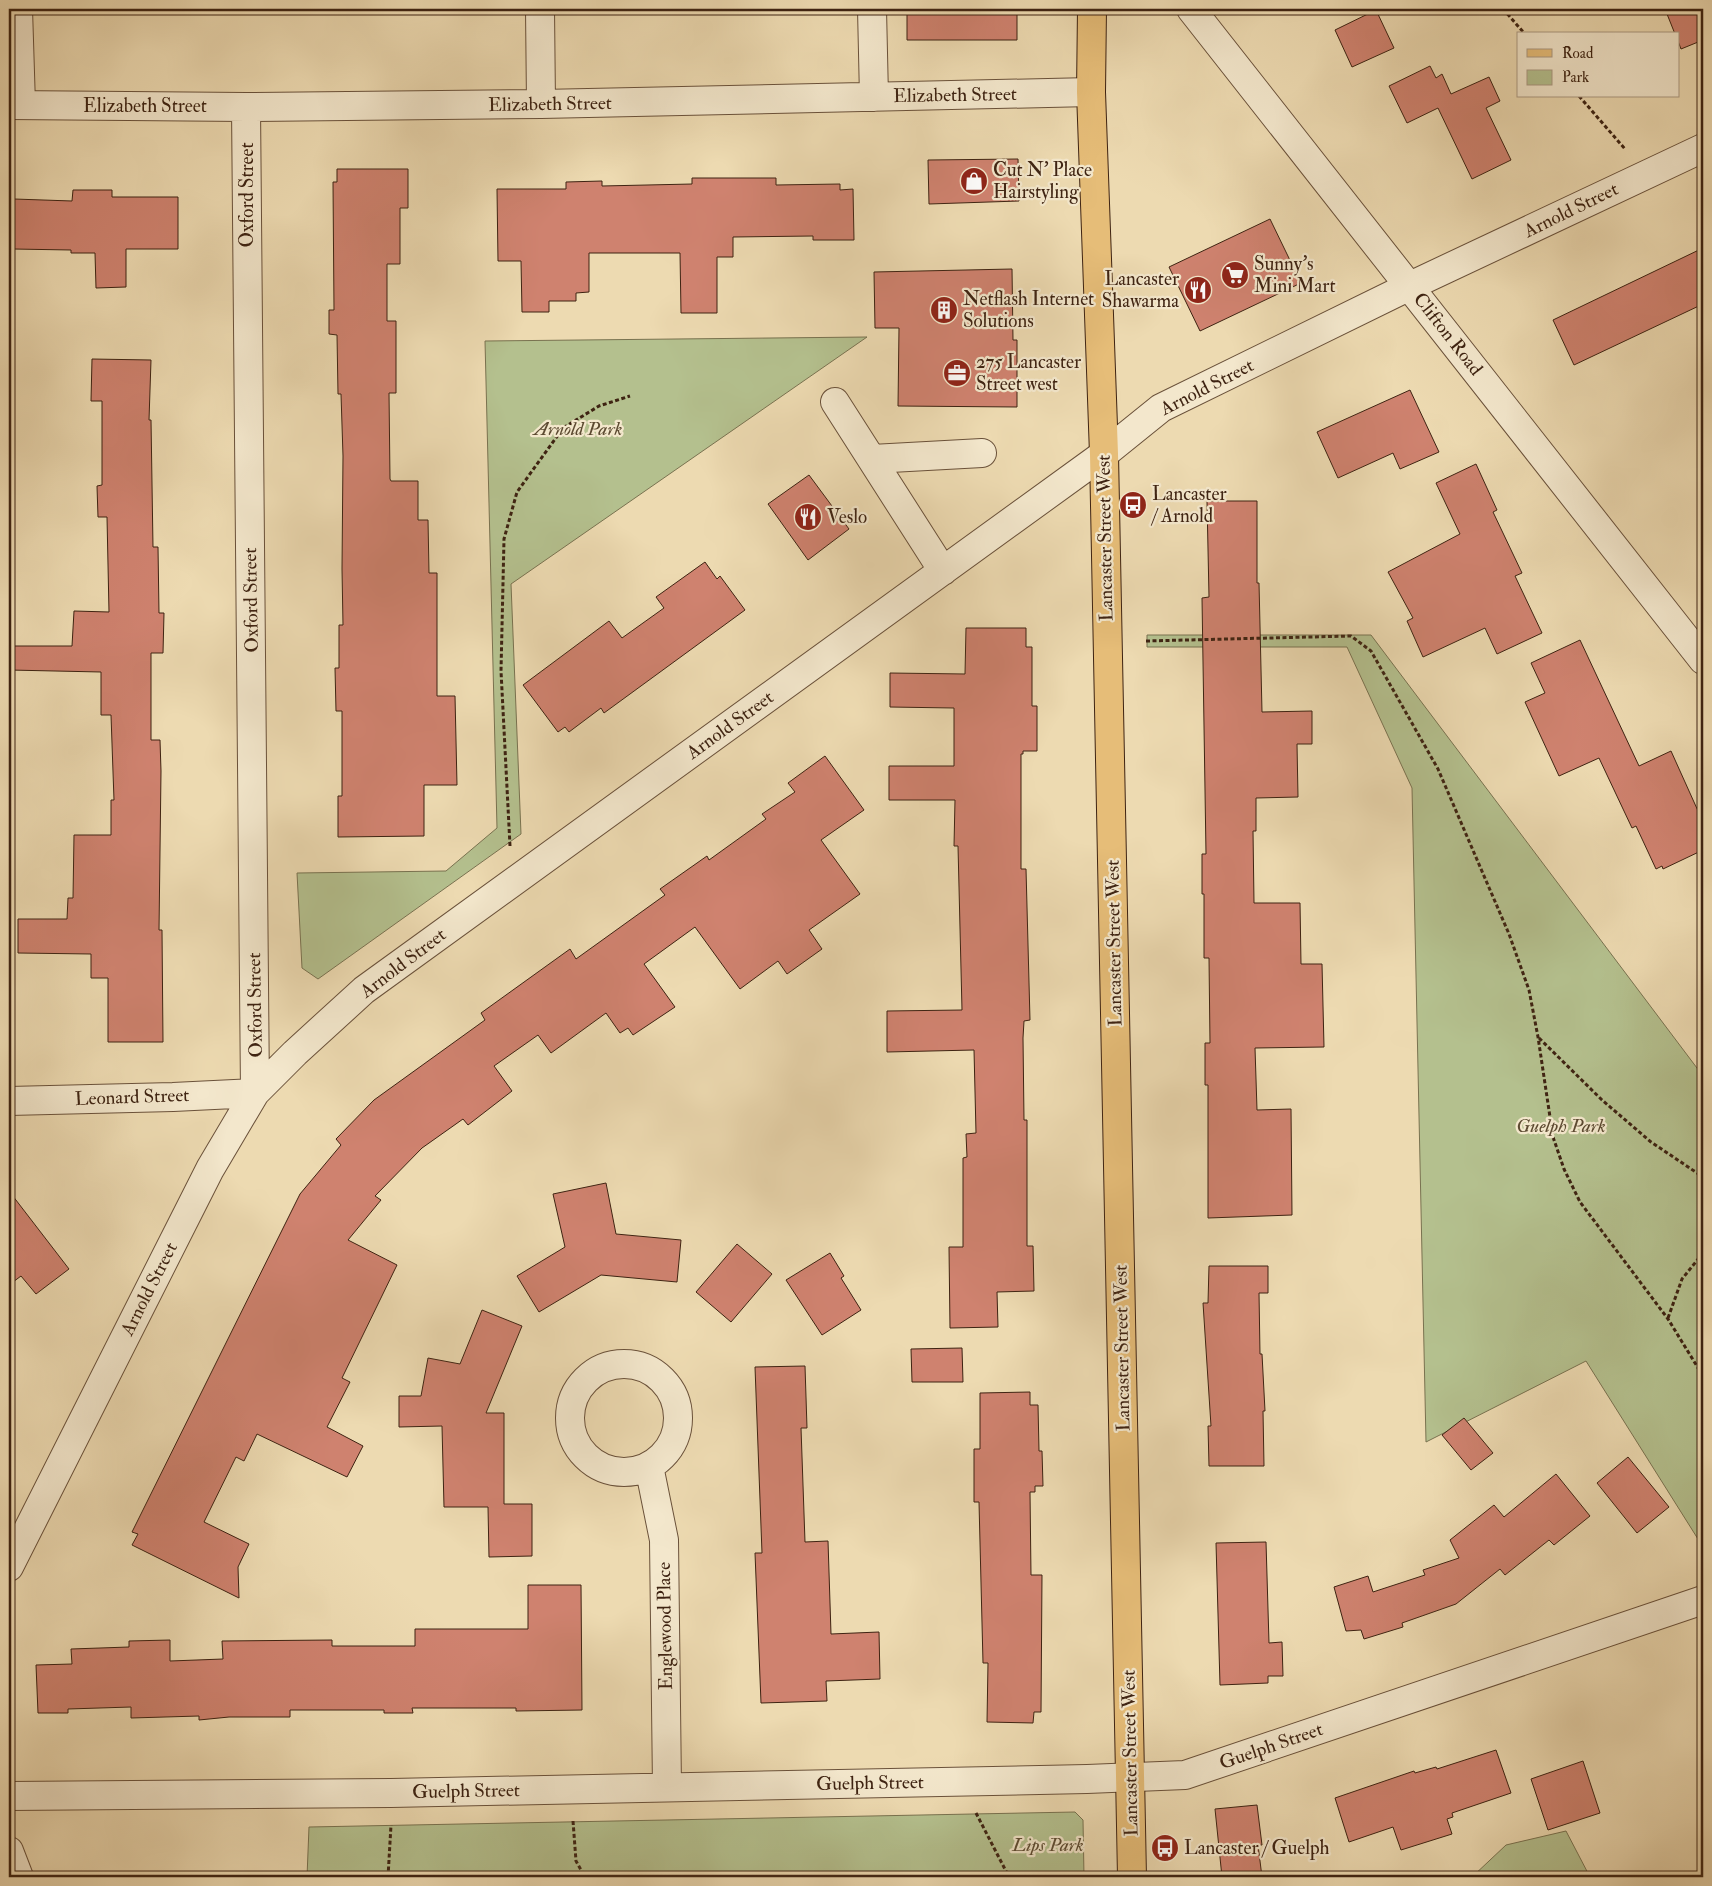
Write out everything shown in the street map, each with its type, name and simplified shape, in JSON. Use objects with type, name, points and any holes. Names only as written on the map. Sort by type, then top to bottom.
[{"type":"main road","name":"Lancaster Street West","points":[[1092,9],[1091,92],[1104,454],[1132,1877]]},
{"type":"street","points":[[15,105],[18,9]]},
{"type":"street","points":[[540,9],[541,104]]},
{"type":"street","points":[[872,9],[874,97]]},
{"type":"street","name":"Clifton Road","points":[[1191,9],[1703,660]]},
{"type":"street","name":"Elizabeth Street","points":[[15,105],[246,107],[541,104],[1091,92]]},
{"type":"street","name":"Oxford Street","points":[[246,107],[255,1093]]},
{"type":"street","name":"Arnold Street","points":[[9,1567],[210,1169],[255,1093],[295,1053],[364,990],[1104,454],[1161,408],[1410,286],[1703,148]]},
{"type":"street","points":[[835,402],[943,571]]},
{"type":"street","points":[[872,459],[982,453]]},
{"type":"street","name":"Leonard Street","points":[[9,1101],[255,1093]]},
{"type":"street","name":"Englewood Place","points":[[649,1466],[664,1540],[667,1787]]},
{"type":"street","name":"Guelph Street","points":[[9,1796],[401,1792],[1131,1778],[1184,1775],[1703,1600]]},
{"type":"street","points":[[9,1851],[19,1877]]},
{"type":"path","points":[[1503,9],[1523,32]]},
{"type":"path","points":[[1581,98],[1646,174]]},
{"type":"path","points":[[510,849],[501,671],[504,539],[517,492],[563,428],[599,406],[630,396]]},
{"type":"path","points":[[1146,641],[1351,636],[1371,651],[1438,769],[1501,916],[1529,990],[1553,1137],[1564,1169],[1580,1202],[1668,1319],[1703,1376]]},
{"type":"path","points":[[1538,1037],[1602,1100],[1652,1142],[1703,1177]]},
{"type":"path","points":[[1668,1319],[1682,1279],[1703,1253]]},
{"type":"path","points":[[974,1810],[1009,1877]]},
{"type":"path","points":[[572,1817],[576,1861],[585,1877]]},
{"type":"path","points":[[388,1877],[391,1819]]},
{"type":"green space","name":"Arnold Park","points":[[867,337],[511,584],[521,834],[318,979],[302,968],[297,873],[446,871],[497,828],[485,341]]},
{"type":"green space","name":"Guelph Park","points":[[1147,635],[1371,635],[1703,1076],[1703,1547],[1586,1361],[1426,1442],[1412,788],[1347,647],[1147,647]]},
{"type":"green space","name":"Lips Park","points":[[1075,1812],[1083,1820],[1084,1877],[307,1877],[309,1827]]},
{"type":"green space","points":[[1566,1831],[1590,1877],[1472,1877],[1506,1845]]},
{"type":"building","points":[[907,9],[1017,9],[1017,40],[907,40]]},
{"type":"building","points":[[1665,9],[1703,9],[1703,40],[1681,49],[1680,32],[1674,32]]},
{"type":"building","points":[[1376,10],[1394,48],[1352,67],[1335,30]]},
{"type":"building","points":[[1430,66],[1436,78],[1442,74],[1451,94],[1489,77],[1500,101],[1486,108],[1511,160],[1472,179],[1438,108],[1407,123],[1389,86]]},
{"type":"building","name":"Cut N' Place Hairstyling","points":[[1018,159],[1019,201],[929,204],[928,160]]},
{"type":"building","points":[[337,169],[408,169],[408,208],[400,208],[400,264],[387,264],[387,321],[396,321],[396,393],[389,393],[390,479],[391,481],[418,481],[418,520],[428,520],[429,573],[437,573],[437,696],[455,696],[457,785],[424,785],[424,836],[338,837],[338,796],[342,796],[342,711],[336,711],[335,668],[339,668],[339,625],[343,625],[343,456],[341,394],[338,394],[337,335],[329,334],[329,310],[334,310],[333,182],[337,182]]},
{"type":"building","points":[[692,178],[776,178],[776,185],[840,184],[840,190],[853,189],[854,240],[813,240],[813,236],[733,237],[733,257],[717,257],[717,313],[681,313],[680,253],[589,253],[589,292],[576,293],[576,301],[549,301],[549,312],[522,312],[521,261],[498,261],[497,189],[566,189],[566,182],[602,181],[602,186],[692,184]]},
{"type":"building","points":[[73,190],[112,190],[112,197],[178,197],[178,249],[126,249],[126,287],[96,288],[95,253],[71,253],[71,250],[13,249],[14,199],[72,201]]},
{"type":"building","name":"Sunny's Mini Mart","points":[[1270,219],[1301,283],[1200,331],[1169,267]]},
{"type":"building","points":[[1703,248],[1703,304],[1574,365],[1553,320]]},
{"type":"building","points":[[1012,269],[1013,340],[1017,340],[1017,407],[898,406],[899,328],[875,328],[874,272]]},
{"type":"building","points":[[92,359],[151,360],[149,420],[151,420],[153,547],[158,547],[159,613],[164,613],[163,653],[151,653],[151,740],[160,740],[161,771],[159,930],[162,930],[163,1042],[108,1042],[108,978],[91,978],[91,954],[18,953],[18,919],[67,919],[68,898],[73,898],[74,835],[111,835],[111,800],[114,800],[111,715],[101,715],[101,672],[9,670],[9,646],[72,646],[74,611],[109,612],[107,517],[98,517],[97,486],[102,485],[102,401],[91,401]]},
{"type":"building","points":[[1410,390],[1439,452],[1400,469],[1393,453],[1338,478],[1317,432]]},
{"type":"building","points":[[1476,464],[1497,510],[1493,512],[1522,573],[1515,576],[1542,633],[1497,654],[1485,628],[1423,657],[1407,621],[1413,618],[1388,572],[1460,534],[1436,483]]},
{"type":"building","name":"Veslo","points":[[809,475],[849,529],[808,560],[768,504]]},
{"type":"building","points":[[1207,501],[1257,501],[1257,583],[1259,583],[1262,712],[1312,711],[1312,744],[1297,744],[1298,797],[1256,798],[1256,831],[1253,831],[1254,903],[1300,903],[1301,964],[1322,964],[1324,1047],[1255,1048],[1257,1110],[1291,1109],[1292,1215],[1208,1218],[1208,1085],[1205,1085],[1205,1043],[1210,1043],[1209,958],[1204,958],[1204,894],[1202,894],[1202,854],[1206,854],[1202,598],[1209,597]]},
{"type":"building","points":[[705,562],[717,579],[720,576],[745,610],[604,713],[601,708],[569,732],[565,727],[558,732],[523,685],[609,621],[622,638],[664,608],[656,597]]},
{"type":"building","points":[[966,628],[1026,628],[1026,647],[1032,647],[1032,706],[1037,706],[1037,751],[1023,751],[1023,754],[1021,754],[1021,869],[1026,869],[1030,1020],[1024,1021],[1023,1038],[1024,1120],[1027,1120],[1027,1246],[1033,1246],[1034,1291],[997,1292],[998,1327],[950,1328],[949,1247],[963,1247],[963,1158],[967,1157],[966,1134],[976,1133],[974,1050],[887,1052],[887,1011],[962,1010],[958,846],[954,846],[955,800],[889,800],[889,766],[954,766],[954,708],[890,707],[890,673],[965,674]]},
{"type":"building","points":[[1580,640],[1639,766],[1671,751],[1703,822],[1703,850],[1663,869],[1662,866],[1656,869],[1636,826],[1632,828],[1599,758],[1559,776],[1525,702],[1545,693],[1531,663]]},
{"type":"building","points":[[825,756],[864,810],[821,840],[860,894],[809,930],[822,949],[787,974],[778,961],[740,989],[695,927],[644,964],[675,1007],[633,1035],[628,1028],[620,1033],[606,1013],[551,1053],[538,1035],[494,1066],[512,1091],[468,1125],[463,1119],[422,1148],[375,1196],[381,1200],[348,1240],[397,1265],[342,1378],[350,1382],[327,1427],[363,1446],[347,1477],[257,1434],[244,1461],[236,1457],[204,1522],[249,1544],[238,1567],[239,1598],[132,1545],[138,1534],[132,1532],[300,1194],[341,1145],[336,1139],[374,1100],[485,1020],[481,1013],[570,949],[576,959],[665,895],[660,889],[707,856],[709,860],[766,819],[762,814],[795,792],[788,783]]},
{"type":"building","points":[[606,1183],[616,1234],[681,1240],[677,1282],[601,1275],[539,1312],[517,1276],[565,1247],[553,1194]]},
{"type":"building","points":[[9,1191],[69,1269],[36,1294],[21,1276],[9,1285]]},
{"type":"building","points":[[737,1244],[772,1274],[731,1322],[696,1292]]},
{"type":"building","points":[[830,1253],[844,1276],[841,1278],[861,1310],[822,1335],[786,1280]]},
{"type":"building","points":[[1209,1266],[1268,1266],[1268,1293],[1259,1293],[1260,1354],[1262,1354],[1265,1411],[1263,1411],[1264,1466],[1209,1466],[1208,1426],[1211,1426],[1203,1303],[1208,1303]]},
{"type":"building","points":[[482,1310],[522,1326],[486,1413],[504,1413],[504,1504],[532,1504],[532,1556],[489,1557],[488,1507],[444,1507],[442,1426],[399,1427],[399,1396],[421,1396],[428,1358],[460,1364]]},
{"type":"building","points":[[962,1348],[963,1382],[912,1382],[911,1349]]},
{"type":"building","points":[[805,1366],[807,1428],[801,1428],[805,1542],[828,1541],[831,1634],[879,1632],[880,1679],[826,1681],[827,1701],[761,1703],[755,1553],[762,1553],[755,1367]]},
{"type":"building","points":[[1030,1392],[1030,1405],[1038,1405],[1039,1451],[1042,1451],[1043,1486],[1035,1486],[1035,1492],[1030,1492],[1031,1575],[1042,1575],[1041,1712],[1034,1712],[1033,1723],[987,1722],[988,1663],[983,1663],[979,1502],[974,1502],[974,1449],[980,1449],[980,1393]]},
{"type":"building","points":[[1464,1418],[1493,1453],[1471,1470],[1442,1435]]},
{"type":"building","points":[[1628,1457],[1669,1507],[1637,1533],[1597,1483]]},
{"type":"building","points":[[1556,1474],[1590,1516],[1554,1545],[1549,1540],[1505,1575],[1500,1569],[1456,1604],[1402,1623],[1403,1627],[1364,1639],[1361,1630],[1346,1631],[1334,1587],[1368,1576],[1373,1592],[1425,1575],[1423,1570],[1459,1558],[1450,1540],[1494,1505],[1504,1517]]},
{"type":"building","points":[[1266,1542],[1269,1643],[1282,1642],[1283,1676],[1268,1676],[1268,1683],[1220,1685],[1216,1543]]},
{"type":"building","points":[[528,1585],[581,1585],[582,1710],[516,1711],[516,1708],[412,1708],[413,1713],[384,1713],[384,1710],[290,1710],[290,1717],[229,1717],[199,1720],[199,1716],[131,1718],[131,1707],[68,1709],[68,1713],[38,1713],[36,1665],[72,1664],[71,1649],[129,1647],[129,1641],[170,1640],[170,1661],[223,1659],[222,1641],[332,1640],[332,1646],[415,1646],[415,1629],[528,1629]]},
{"type":"building","points":[[1496,1750],[1511,1793],[1452,1813],[1453,1817],[1447,1819],[1452,1834],[1401,1850],[1393,1827],[1349,1842],[1335,1798],[1414,1771],[1415,1773],[1436,1767],[1437,1769]]},
{"type":"building","points":[[1583,1761],[1600,1813],[1548,1830],[1531,1779]]},
{"type":"building","points":[[1257,1805],[1262,1845],[1258,1845],[1262,1877],[1222,1877],[1215,1809]]},
{"type":"place","name":"Cut N' Place Hairstyling","points":[[974,181]]},
{"type":"place","name":"Sunny's Mini Mart","points":[[1235,275]]},
{"type":"place","name":"Lancaster Shawarma","points":[[1198,290]]},
{"type":"place","name":"Netflash Internet Solutions","points":[[944,310]]},
{"type":"place","name":"275 Lancaster Street west","points":[[957,373]]},
{"type":"place","name":"Lancaster / Arnold","points":[[1133,505]]},
{"type":"place","name":"Veslo","points":[[808,517]]},
{"type":"place","name":"Lancaster / Guelph","points":[[1165,1848]]}]
